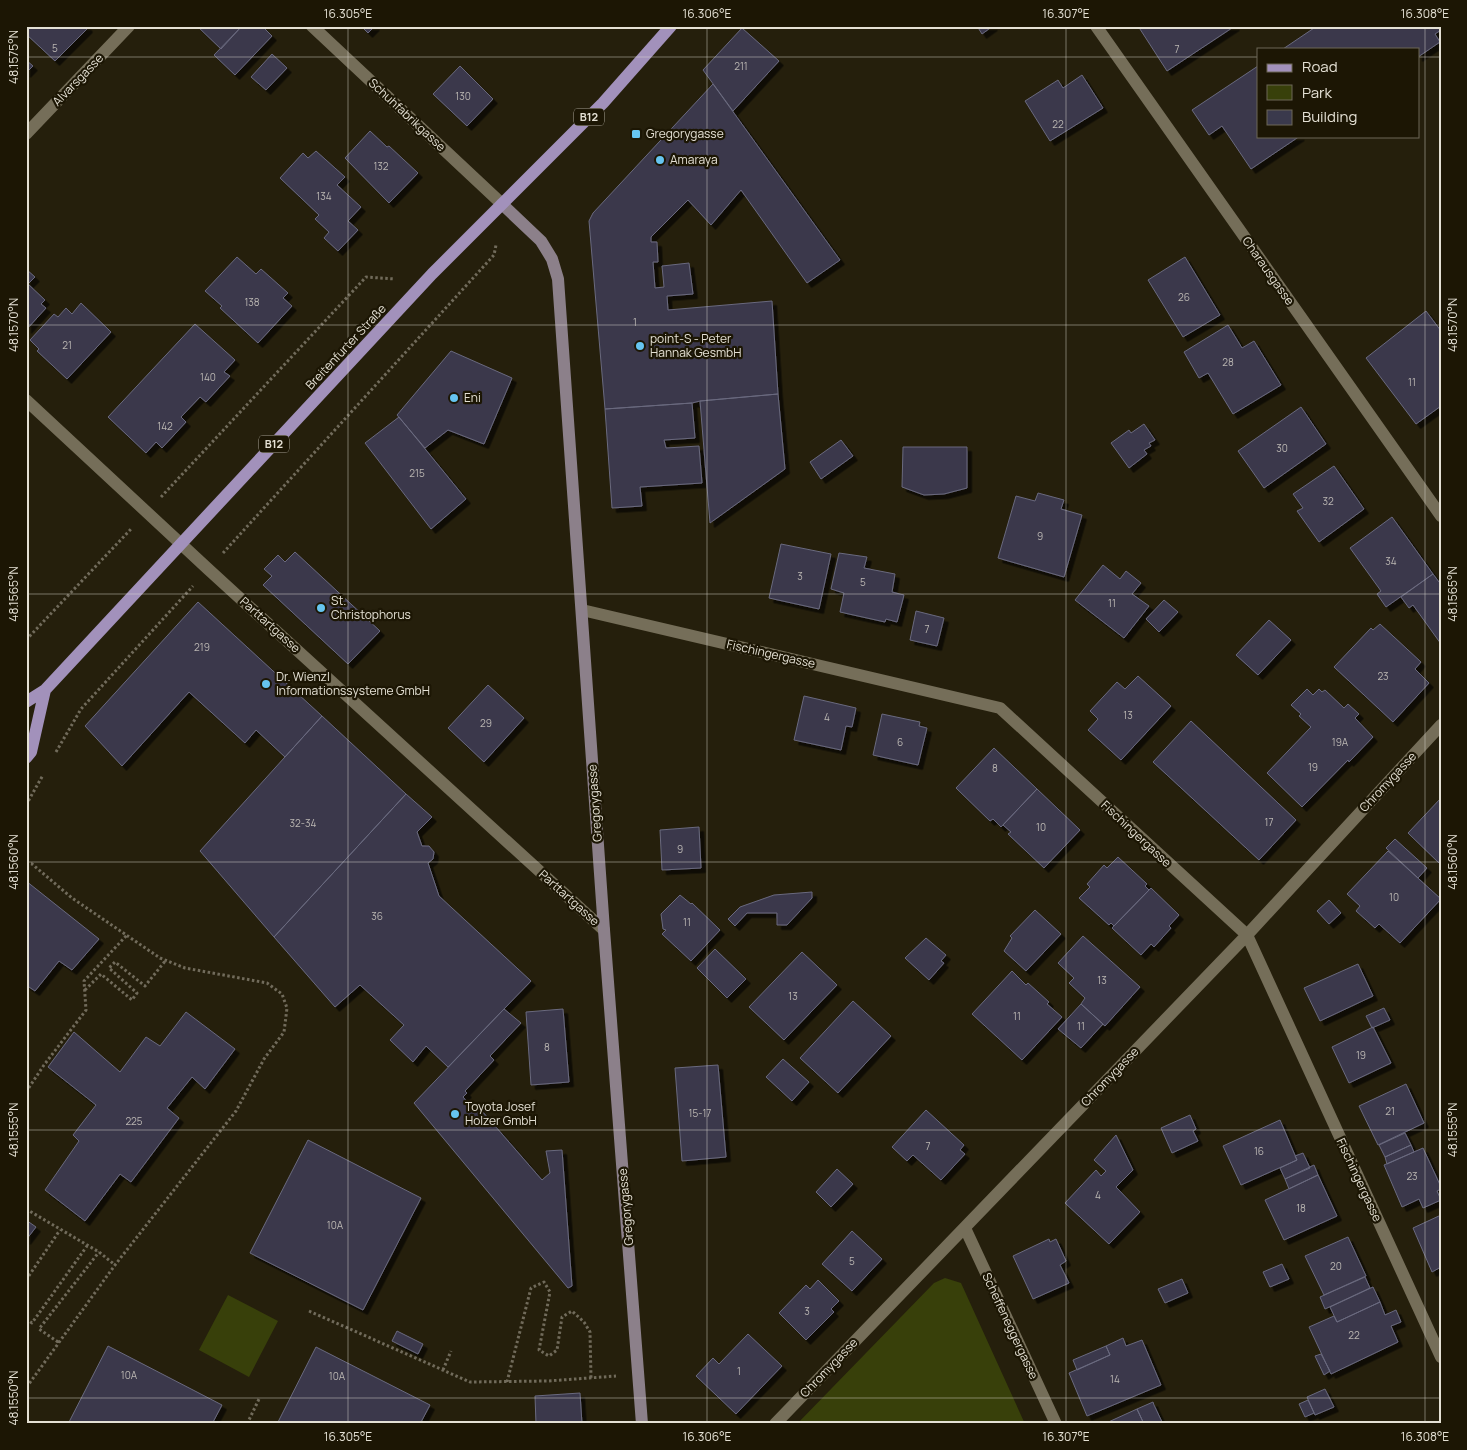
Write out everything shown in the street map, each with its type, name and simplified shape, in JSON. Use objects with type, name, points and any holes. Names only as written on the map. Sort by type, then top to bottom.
[{"type":"main road","name":"Breitenfurter Straße","points":[[26,702],[45,690],[425,281],[603,103],[671,26]]},
{"type":"main road","points":[[26,758],[31,752],[45,690]]},
{"type":"street","name":"Alvarsgasse","points":[[26,134],[129,26]]},
{"type":"street","name":"Schuhfabrikgasse","points":[[312,26],[502,204]]},
{"type":"street","name":"Charausgasse","points":[[1096,26],[1441,516]]},
{"type":"street","name":"Gregorygasse","points":[[502,204],[541,241],[552,259],[558,279],[604,930],[642,1424]]},
{"type":"street","name":"Parttartgasse","points":[[26,400],[208,569],[604,930]]},
{"type":"street","name":"Fischingergasse","points":[[582,610],[1000,708],[1247,935],[1441,1357]]},
{"type":"street","name":"Chromygasse","points":[[775,1424],[1247,935],[1441,725]]},
{"type":"street","name":"Scheffeneggergasse","points":[[965,1228],[1056,1424]]},
{"type":"path","points":[[56,753],[81,710],[494,255],[502,204]]},
{"type":"path","points":[[26,640],[366,277],[425,281]]},
{"type":"path","points":[[26,805],[46,770]]},
{"type":"path","points":[[26,862],[32,864],[72,898],[160,958],[185,968],[267,982],[282,994],[287,1008],[284,1032],[264,1059],[236,1111],[115,1265],[26,1388]]},
{"type":"path","points":[[26,1092],[86,1010],[84,981],[127,935]]},
{"type":"path","points":[[85,991],[101,974],[132,1000],[137,993],[109,968],[115,962],[145,986],[166,960]]},
{"type":"path","points":[[26,1209],[98,1252],[115,1265]]},
{"type":"path","points":[[26,1280],[60,1230]]},
{"type":"path","points":[[26,1319],[32,1323],[87,1246]]},
{"type":"path","points":[[58,1342],[39,1329],[98,1252]]},
{"type":"path","points":[[507,1382],[531,1288],[544,1282],[550,1292],[538,1350],[549,1356],[556,1350],[562,1317],[572,1311],[584,1322],[590,1332],[591,1378]]},
{"type":"path","points":[[309,1311],[470,1382],[507,1382],[639,1375]]},
{"type":"path","points":[[443,1370],[451,1350]]},
{"type":"path","points":[[247,1424],[260,1397]]},
{"type":"green space","points":[[945,1278],[961,1283],[1025,1424],[797,1424],[934,1283]]},
{"type":"green space","points":[[228,1295],[278,1321],[249,1377],[199,1350]]},
{"type":"building","points":[[26,26],[87,26],[88,28],[55,61],[26,34]]},
{"type":"building","points":[[197,26],[242,26],[221,49]]},
{"type":"building","points":[[242,26],[262,26],[272,36],[235,75],[214,55]]},
{"type":"building","points":[[361,26],[375,26],[368,33]]},
{"type":"building","points":[[977,26],[993,26],[982,34]]},
{"type":"building","points":[[1138,26],[1235,26],[1167,71]]},
{"type":"building","points":[[1317,26],[1441,26],[1441,30],[1435,34],[1440,42],[1420,56],[1420,48],[1284,48]]},
{"type":"building","points":[[742,28],[779,61],[733,111],[703,70]]},
{"type":"building","points":[[272,54],[287,68],[266,90],[251,77]]},
{"type":"building","points":[[26,60],[33,66],[26,73]]},
{"type":"building","points":[[460,66],[493,99],[467,126],[433,94]]},
{"type":"building","points":[[1257,67],[1257,138],[1297,138],[1251,169],[1222,126],[1209,135],[1192,110]]},
{"type":"building","points":[[1082,75],[1103,108],[1050,141],[1025,101],[1058,80],[1063,88]]},
{"type":"building","points":[[713,84],[840,260],[807,283],[741,190],[711,225],[688,200],[651,237],[651,242],[657,242],[658,262],[653,262],[655,288],[664,287],[662,266],[689,263],[693,294],[667,296],[668,310],[772,301],[778,394],[692,403],[605,409],[589,221],[593,213]]},
{"type":"building","points":[[370,131],[418,173],[389,203],[345,158]]},
{"type":"building","points":[[316,151],[345,177],[337,185],[361,207],[348,221],[358,230],[338,251],[324,238],[329,232],[315,219],[319,215],[280,178],[303,153],[308,158]]},
{"type":"building","points":[[237,257],[256,274],[261,269],[288,293],[283,298],[292,306],[258,343],[220,308],[222,306],[205,291]]},
{"type":"building","points":[[1185,257],[1220,315],[1183,337],[1148,280]]},
{"type":"building","points":[[26,269],[35,277],[28,284],[45,300],[41,304],[46,308],[27,329]]},
{"type":"building","points":[[81,303],[111,332],[67,379],[37,351],[39,349],[30,340],[54,314],[58,317],[66,308],[72,314]]},
{"type":"building","points":[[1426,311],[1441,331],[1441,406],[1416,424],[1366,358]]},
{"type":"building","points":[[195,324],[235,360],[224,372],[230,376],[206,402],[200,397],[181,417],[186,422],[162,448],[156,442],[146,453],[108,417]]},
{"type":"building","points":[[1228,325],[1242,348],[1254,341],[1281,385],[1233,414],[1208,373],[1199,378],[1184,352]]},
{"type":"building","points":[[451,351],[512,378],[484,444],[448,430],[425,448],[397,415]]},
{"type":"building","points":[[778,394],[785,469],[710,523],[700,401]]},
{"type":"building","points":[[692,403],[695,438],[664,440],[666,448],[699,446],[702,483],[640,487],[642,506],[612,508],[605,409]]},
{"type":"building","points":[[1301,407],[1326,444],[1264,488],[1238,451]]},
{"type":"building","points":[[399,417],[466,499],[431,529],[365,443]]},
{"type":"building","points":[[1144,424],[1155,440],[1149,443],[1151,446],[1144,450],[1147,454],[1129,468],[1111,443],[1129,430],[1131,433]]},
{"type":"building","points":[[841,440],[853,456],[821,479],[810,462]]},
{"type":"building","points":[[903,447],[967,447],[967,488],[944,494],[924,495],[902,487]]},
{"type":"building","points":[[1334,466],[1364,509],[1319,542],[1297,511],[1303,508],[1293,494]]},
{"type":"building","points":[[1038,493],[1064,500],[1061,509],[1082,515],[1064,577],[998,558],[1016,496],[1035,501]]},
{"type":"building","points":[[1392,517],[1433,574],[1386,607],[1377,594],[1381,591],[1350,548]]},
{"type":"building","points":[[781,544],[831,554],[819,609],[769,598]]},
{"type":"building","name":"St. Christophorus","points":[[295,552],[380,631],[348,664],[263,585],[272,576],[264,569],[278,555],[285,562]]},
{"type":"building","points":[[839,553],[867,557],[864,568],[895,574],[892,592],[904,595],[897,622],[886,619],[885,622],[840,612],[844,593],[831,589]]},
{"type":"building","points":[[1103,565],[1120,579],[1126,571],[1141,583],[1132,594],[1149,606],[1124,638],[1075,600]]},
{"type":"building","points":[[1433,574],[1439,582],[1441,581],[1441,644],[1413,605],[1409,608],[1401,597]]},
{"type":"building","points":[[1164,600],[1178,612],[1159,632],[1146,619]]},
{"type":"building","points":[[198,602],[322,716],[285,757],[256,730],[245,743],[189,692],[122,766],[85,726]]},
{"type":"building","points":[[916,611],[944,618],[937,646],[910,640]]},
{"type":"building","points":[[1269,620],[1291,640],[1258,675],[1236,655]]},
{"type":"building","points":[[1380,624],[1421,662],[1415,669],[1429,683],[1393,722],[1334,667],[1371,628],[1373,630]]},
{"type":"building","points":[[1138,676],[1171,706],[1121,760],[1088,730],[1098,719],[1090,711],[1117,682],[1125,689]]},
{"type":"building","points":[[488,685],[524,718],[484,762],[448,728]]},
{"type":"building","points":[[1307,689],[1313,695],[1319,689],[1322,692],[1325,690],[1344,708],[1348,704],[1359,714],[1355,718],[1373,737],[1302,807],[1267,773],[1311,727],[1291,705]]},
{"type":"building","points":[[804,696],[856,708],[852,727],[846,726],[841,750],[794,740]]},
{"type":"building","points":[[882,714],[920,722],[919,726],[927,728],[918,765],[873,755]]},
{"type":"building","points":[[322,716],[406,794],[274,937],[200,851]]},
{"type":"building","points":[[1191,721],[1296,820],[1259,860],[1153,762]]},
{"type":"building","points":[[994,748],[1037,789],[1001,827],[993,819],[990,821],[956,788]]},
{"type":"building","points":[[1037,789],[1080,830],[1044,868],[1008,834],[1011,832],[1003,825]]},
{"type":"building","points":[[406,794],[432,817],[417,832],[422,846],[429,846],[434,852],[433,859],[428,863],[439,896],[531,981],[448,1067],[426,1046],[413,1062],[390,1040],[404,1025],[360,985],[335,1007],[274,937]]},
{"type":"building","points":[[1441,798],[1441,861],[1439,863],[1408,833]]},
{"type":"building","points":[[699,827],[701,868],[662,870],[660,830]]},
{"type":"building","points":[[1395,839],[1427,868],[1418,878],[1386,848]]},
{"type":"building","points":[[1388,851],[1441,899],[1400,943],[1379,924],[1375,928],[1356,911],[1360,906],[1347,894]]},
{"type":"building","points":[[1118,857],[1147,884],[1145,886],[1149,890],[1114,926],[1111,923],[1109,925],[1079,898],[1090,887],[1087,884],[1104,865],[1107,868]]},
{"type":"building","points":[[26,881],[99,939],[72,970],[59,961],[35,991],[26,985]]},
{"type":"building","points":[[1151,888],[1179,915],[1169,926],[1171,928],[1154,947],[1151,944],[1141,955],[1112,928]]},
{"type":"building","points":[[812,892],[812,898],[787,925],[777,925],[777,913],[747,913],[735,926],[728,919],[740,907],[774,895]]},
{"type":"building","points":[[680,895],[692,903],[720,930],[691,961],[662,934],[666,930],[663,929],[661,914]]},
{"type":"building","points":[[1329,900],[1341,913],[1329,924],[1317,911]]},
{"type":"building","points":[[1035,910],[1061,934],[1026,971],[1004,951],[1012,938],[1010,936]]},
{"type":"building","points":[[1083,936],[1140,987],[1105,1026],[1081,1004],[1085,998],[1069,983],[1074,978],[1058,963]]},
{"type":"building","points":[[926,938],[946,955],[941,961],[944,963],[929,980],[905,958]]},
{"type":"building","points":[[715,949],[746,979],[727,998],[697,968]]},
{"type":"building","points":[[802,952],[837,985],[784,1040],[749,1007]]},
{"type":"building","points":[[1358,964],[1373,996],[1320,1021],[1304,988]]},
{"type":"building","points":[[1012,971],[1026,985],[1028,983],[1049,1002],[1047,1004],[1062,1017],[1022,1060],[972,1014]]},
{"type":"building","points":[[853,1001],[891,1036],[838,1093],[800,1058]]},
{"type":"building","points":[[1081,1004],[1103,1024],[1081,1048],[1058,1029]]},
{"type":"building","points":[[1384,1008],[1390,1020],[1372,1028],[1366,1016]]},
{"type":"building","points":[[504,1009],[521,1023],[490,1056],[494,1060],[465,1091],[467,1093],[463,1097],[471,1106],[475,1103],[542,1180],[550,1173],[546,1151],[562,1150],[572,1286],[568,1288],[414,1103]]},
{"type":"building","points":[[563,1009],[569,1082],[531,1085],[526,1012]]},
{"type":"building","points":[[186,1012],[235,1049],[205,1089],[192,1077],[167,1108],[179,1118],[131,1182],[120,1174],[85,1221],[45,1190],[79,1141],[73,1135],[96,1105],[48,1067],[74,1032],[120,1072],[146,1037],[160,1046]]},
{"type":"building","points":[[1373,1027],[1391,1063],[1349,1083],[1332,1047]]},
{"type":"building","points":[[783,1059],[809,1082],[792,1101],[766,1077]]},
{"type":"building","points":[[718,1065],[726,1157],[682,1161],[675,1068]]},
{"type":"building","points":[[1406,1084],[1424,1123],[1378,1145],[1359,1106]]},
{"type":"building","points":[[926,1110],[964,1145],[960,1150],[965,1154],[941,1180],[913,1155],[907,1161],[892,1147]]},
{"type":"building","points":[[1190,1115],[1196,1129],[1193,1131],[1198,1141],[1172,1153],[1161,1128]]},
{"type":"building","points":[[1280,1120],[1297,1160],[1241,1185],[1223,1146]]},
{"type":"building","points":[[1405,1133],[1411,1145],[1385,1157],[1379,1145]]},
{"type":"building","points":[[1116,1135],[1133,1170],[1116,1187],[1140,1212],[1109,1244],[1065,1203],[1096,1170],[1101,1176],[1106,1171],[1094,1160]]},
{"type":"building","points":[[308,1140],[421,1198],[363,1310],[250,1253]]},
{"type":"building","points":[[1411,1145],[1414,1152],[1387,1164],[1385,1157]]},
{"type":"building","points":[[1423,1148],[1441,1187],[1437,1191],[1441,1200],[1423,1208],[1419,1199],[1402,1207],[1384,1165]]},
{"type":"building","points":[[1303,1153],[1310,1168],[1285,1179],[1280,1168],[1297,1160],[1295,1156]]},
{"type":"building","points":[[1314,1165],[1318,1175],[1289,1189],[1285,1179]]},
{"type":"building","points":[[837,1169],[853,1184],[831,1207],[816,1192]]},
{"type":"building","points":[[1318,1175],[1337,1216],[1284,1240],[1265,1200]]},
{"type":"building","points":[[1441,1215],[1441,1267],[1432,1272],[1413,1228]]},
{"type":"building","points":[[26,1220],[36,1227],[26,1240]]},
{"type":"building","points":[[852,1231],[882,1259],[852,1291],[822,1264]]},
{"type":"building","points":[[1348,1237],[1366,1276],[1324,1295],[1305,1256]]},
{"type":"building","points":[[1049,1239],[1050,1242],[1056,1239],[1066,1261],[1060,1265],[1069,1283],[1033,1299],[1013,1256]]},
{"type":"building","points":[[1282,1264],[1289,1279],[1270,1287],[1263,1272]]},
{"type":"building","points":[[1365,1277],[1370,1288],[1325,1309],[1320,1297]]},
{"type":"building","points":[[1182,1279],[1188,1293],[1165,1303],[1158,1289]]},
{"type":"building","points":[[818,1280],[839,1301],[831,1309],[834,1312],[806,1340],[779,1313],[806,1285],[810,1289]]},
{"type":"building","points":[[1373,1287],[1380,1302],[1337,1322],[1330,1307]]},
{"type":"building","points":[[1380,1302],[1385,1315],[1396,1310],[1401,1322],[1391,1326],[1398,1342],[1331,1374],[1309,1327],[1334,1316],[1337,1322]]},
{"type":"building","points":[[397,1331],[423,1344],[418,1354],[392,1341]]},
{"type":"building","points":[[748,1334],[782,1366],[736,1414],[696,1376],[713,1358],[719,1364]]},
{"type":"building","points":[[1123,1338],[1126,1346],[1142,1340],[1161,1385],[1087,1416],[1069,1373],[1110,1355],[1106,1346]]},
{"type":"building","points":[[108,1346],[222,1405],[212,1424],[68,1424]]},
{"type":"building","points":[[1106,1346],[1110,1355],[1077,1370],[1073,1360]]},
{"type":"building","points":[[316,1347],[430,1405],[420,1424],[277,1424]]},
{"type":"building","points":[[1321,1354],[1330,1371],[1324,1375],[1315,1356]]},
{"type":"building","points":[[1325,1389],[1334,1407],[1315,1415],[1307,1397]]},
{"type":"building","points":[[580,1393],[582,1424],[536,1424],[535,1396]]},
{"type":"building","points":[[1308,1400],[1314,1413],[1305,1417],[1299,1404]]},
{"type":"building","points":[[1153,1402],[1163,1424],[1144,1424],[1137,1409]]},
{"type":"building","points":[[1137,1409],[1144,1424],[1104,1424]]},
{"type":"place","name":"Gregorygasse","points":[[636,134]]},
{"type":"place","name":"Amaraya","points":[[660,160]]},
{"type":"place","name":"point-S - Peter Hannak GesmbH","points":[[640,346]]},
{"type":"place","name":"Eni","points":[[454,398]]},
{"type":"place","name":"St. Christophorus","points":[[321,608]]},
{"type":"place","name":"Dr. Wienzl Informationssysteme GmbH","points":[[266,684]]},
{"type":"place","name":"Toyota Josef Holzer GmbH","points":[[455,1114]]}]
